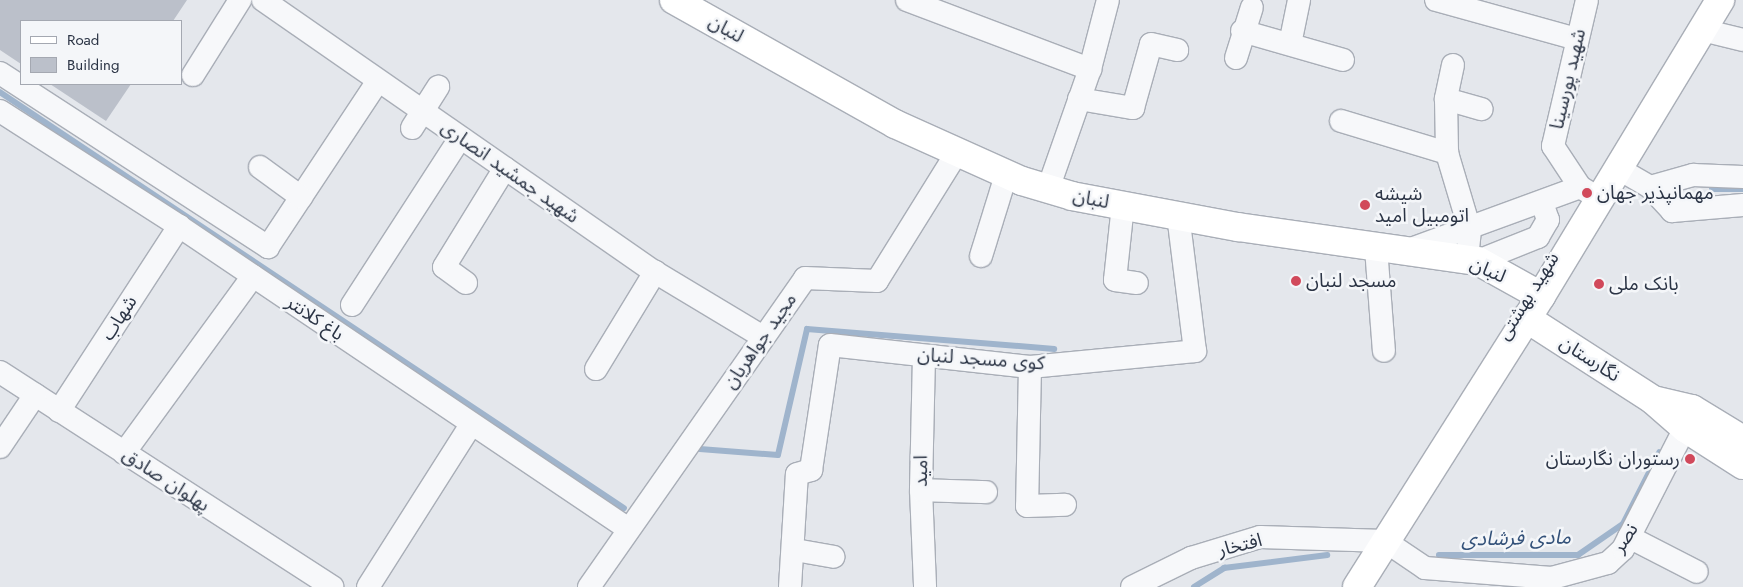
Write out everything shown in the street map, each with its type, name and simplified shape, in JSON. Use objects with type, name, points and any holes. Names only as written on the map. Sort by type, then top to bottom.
[{"type":"main road","name":"لنبان","points":[[674,0],[956,154],[1006,175],[1048,189],[1123,205],[1376,248],[1408,250],[1473,260],[1533,302]]},
{"type":"main road","name":"شهید بهشتی","points":[[1357,587],[1378,541],[1533,302],[1590,193],[1619,169],[1720,0]]},
{"type":"main road","name":"نگارستان","points":[[1533,302],[1685,428],[1743,465]]},
{"type":"main road","name":"نگارستان","points":[[1653,400],[1692,409],[1740,431]]},
{"type":"street","points":[[193,75],[240,0]]},
{"type":"street","name":"شهید جمشید انصاری","points":[[263,0],[378,81],[416,120],[460,138],[655,272],[763,337]]},
{"type":"street","points":[[908,0],[1090,69]]},
{"type":"street","points":[[1048,189],[1090,69],[1108,0]]},
{"type":"street","points":[[1290,44],[1299,0]]},
{"type":"street","points":[[1436,0],[1577,40]]},
{"type":"street","name":"شهید پورسینا","points":[[1587,0],[1553,146],[1590,193]]},
{"type":"street","name":"شهید بهشتی","points":[[1590,193],[1707,0]]},
{"type":"street","points":[[1236,58],[1242,31],[1252,7]]},
{"type":"street","points":[[1702,30],[1743,40]]},
{"type":"street","points":[[1242,31],[1343,60]]},
{"type":"street","points":[[1080,98],[1133,108],[1150,44],[1177,50]]},
{"type":"street","points":[[1453,65],[1446,99],[1447,153],[1470,230],[1473,260],[1538,237],[1548,220],[1542,204]]},
{"type":"street","points":[[0,74],[268,247],[378,81]]},
{"type":"street","points":[[416,120],[438,87]]},
{"type":"street","points":[[1446,99],[1482,109]]},
{"type":"street","name":"باغ کلانتر","points":[[0,111],[179,226],[471,425],[627,528]]},
{"type":"street","points":[[1341,121],[1447,153]]},
{"type":"street","points":[[352,305],[460,138]]},
{"type":"street","name":"مجید جواهریان","points":[[589,587],[627,528],[805,278],[878,281],[956,154]]},
{"type":"street","points":[[260,167],[301,197]]},
{"type":"street","points":[[466,283],[444,267],[505,168]]},
{"type":"street","points":[[1619,169],[1650,187],[1672,211],[1743,205]]},
{"type":"street","points":[[981,256],[1006,175]]},
{"type":"street","points":[[1650,187],[1693,176],[1743,177]]},
{"type":"street","points":[[1408,250],[1542,204],[1590,193]]},
{"type":"street","points":[[1123,205],[1115,280],[1137,283]]},
{"type":"street","name":"کوی مسجد لنبان","points":[[795,550],[797,474],[811,470],[830,345],[1030,367],[1195,351],[1178,215]]},
{"type":"street","name":"شهاب","points":[[59,411],[179,226]]},
{"type":"street","points":[[1376,248],[1384,351]]},
{"type":"street","points":[[596,369],[655,272]]},
{"type":"street","points":[[124,453],[253,276]]},
{"type":"street","name":"امید","points":[[924,356],[921,490],[924,587]]},
{"type":"street","points":[[1030,367],[1027,506],[1065,505]]},
{"type":"street","name":"پهلوان صادق","points":[[0,372],[332,587]]},
{"type":"street","points":[[0,447],[36,395]]},
{"type":"street","points":[[368,587],[471,425]]},
{"type":"street","name":"نصر","points":[[1424,578],[1552,578],[1608,563],[1623,549],[1685,428]]},
{"type":"street","points":[[921,490],[986,492]]},
{"type":"street","name":"افتخار","points":[[1132,587],[1191,558],[1260,537],[1378,541]]},
{"type":"street","points":[[1628,537],[1697,572]]},
{"type":"street","points":[[1378,541],[1424,578]]},
{"type":"street","name":"شهید بهشتی","points":[[1343,587],[1378,541]]},
{"type":"street","points":[[790,587],[795,550],[833,557]]},
{"type":"building","points":[[0,0],[187,0],[174,20],[20,20],[20,63],[0,50]]},
{"type":"building","points":[[52,85],[130,85],[106,121]]},
{"type":"waterway","points":[[0,92],[624,508]]},
{"type":"waterway","points":[[1712,189],[1743,189]]},
{"type":"waterway","points":[[700,449],[778,455],[807,329],[1054,349]]},
{"type":"waterway","name":"مادی فرشادی","points":[[1439,555],[1578,555],[1623,524],[1659,453]]},
{"type":"waterway","name":"مادی فرشادی","points":[[1194,587],[1224,568],[1327,555]]},
{"type":"place","name":"مهمانپذیر جهان","points":[[1587,193]]},
{"type":"place","name":"شیشه اتومبیل امید","points":[[1365,205]]},
{"type":"place","name":"مسجد لنبان","points":[[1296,281]]},
{"type":"place","name":"بانک ملی","points":[[1599,284]]},
{"type":"place","name":"رستوران نگارستان","points":[[1690,459]]}]
